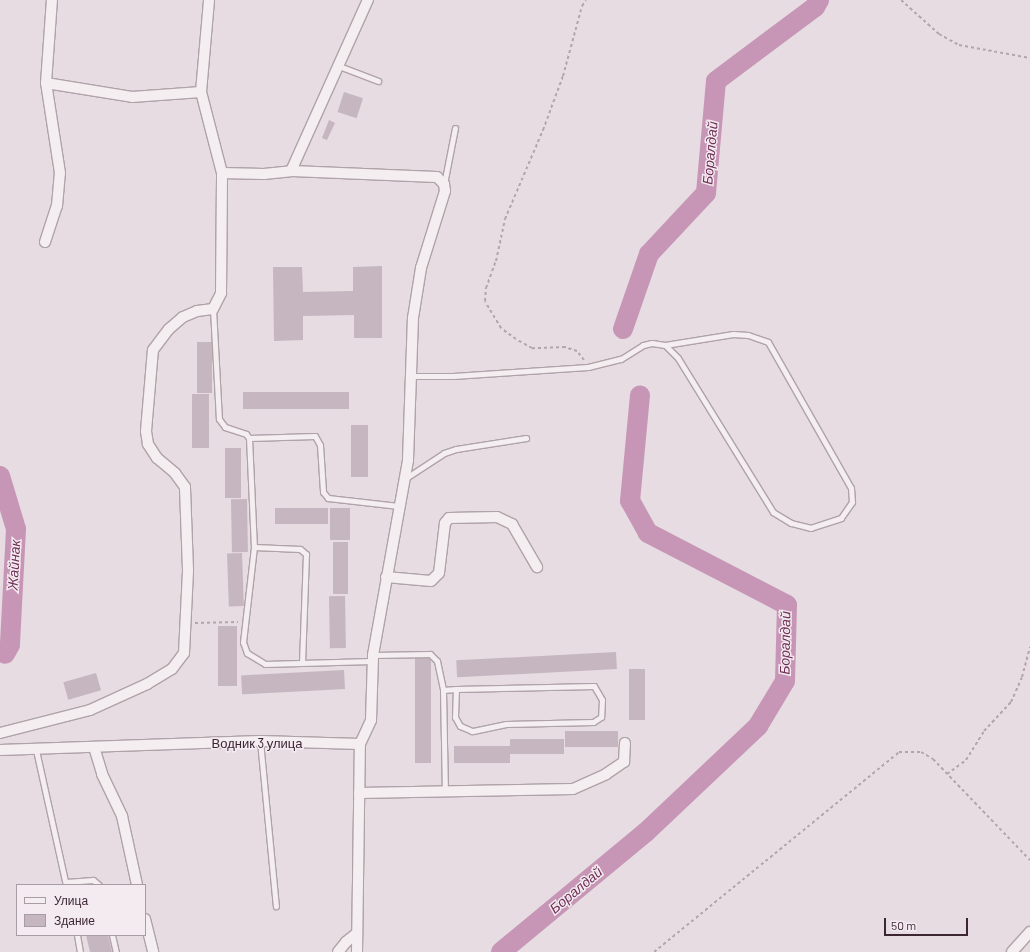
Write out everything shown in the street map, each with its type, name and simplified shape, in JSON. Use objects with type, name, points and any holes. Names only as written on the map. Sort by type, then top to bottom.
[{"type":"street","points":[[45,242],[57,206],[60,173],[46,83],[52,0]]},
{"type":"street","points":[[0,733],[90,710],[147,684],[180,662],[184,653],[188,570],[185,487],[181,479],[157,458],[148,444],[146,431],[149,381],[153,350],[169,329],[183,317],[197,311],[213,309],[221,293],[222,173],[201,92],[210,0]]},
{"type":"street","points":[[291,171],[368,0]]},
{"type":"street","points":[[46,83],[132,97],[201,92]]},
{"type":"street","points":[[222,173],[264,174],[291,171],[437,177],[444,184],[444,191],[420,268],[413,318],[408,460],[372,658],[371,720],[360,744],[357,952]]},
{"type":"street","points":[[386,577],[431,581],[439,573],[444,522],[449,518],[496,517],[512,524],[537,567]]},
{"type":"street","name":"Водник 3 улица","points":[[0,750],[36,750],[260,741],[360,744]]},
{"type":"street","points":[[359,793],[446,790],[573,790],[606,774],[624,762],[625,743]]},
{"type":"street","points":[[94,747],[102,774],[122,816],[137,884]]},
{"type":"street","points":[[146,922],[153,952]]},
{"type":"street","points":[[1012,952],[1030,932]]},
{"type":"street","points":[[338,952],[346,942],[357,933]]},
{"type":"lane","points":[[339,66],[378,81]]},
{"type":"lane","points":[[444,184],[455,128]]},
{"type":"lane","points":[[213,309],[219,420],[225,428],[246,434],[249,438],[254,548],[243,642],[247,653],[256,660],[265,664],[302,663],[430,654],[437,661],[444,690],[446,790]]},
{"type":"lane","points":[[410,376],[453,376],[588,367],[621,359],[643,345],[665,345],[733,334],[748,335],[768,342],[851,488],[852,502],[840,518],[811,528],[791,523],[773,512],[678,358],[665,345]]},
{"type":"lane","points":[[249,438],[315,436],[320,445],[323,492],[328,498],[399,506]]},
{"type":"lane","points":[[404,480],[450,451],[526,438]]},
{"type":"lane","points":[[254,548],[300,549],[306,554],[302,663]]},
{"type":"lane","points":[[444,690],[456,689],[594,686],[602,700],[601,717],[593,722],[506,724],[472,731],[460,726],[455,717],[456,689]]},
{"type":"lane","points":[[260,741],[276,906]]},
{"type":"lane","points":[[36,750],[66,884],[93,880],[98,884]]},
{"type":"lane","points":[[77,936],[80,952]]},
{"type":"lane","points":[[112,936],[116,952]]},
{"type":"path","points":[[586,0],[582,6],[563,76],[543,130],[505,219],[496,261],[486,288],[485,301],[501,328],[516,339],[532,348],[565,347],[577,351],[588,367]]},
{"type":"path","points":[[901,0],[940,34],[959,45],[1030,58]]},
{"type":"path","points":[[186,624],[246,622]]},
{"type":"path","points":[[947,774],[966,760],[984,731],[1011,702],[1022,677],[1030,647]]},
{"type":"path","points":[[654,952],[899,752],[921,752],[933,759],[1030,860]]},
{"type":"building","points":[[344,92],[363,98],[357,118],[338,112]]},
{"type":"building","points":[[329,120],[335,123],[327,140],[322,138]]},
{"type":"building","points":[[382,266],[382,338],[354,338],[354,315],[303,316],[303,340],[274,341],[273,267],[302,267],[303,292],[353,291],[353,267]]},
{"type":"building","points":[[197,342],[212,342],[212,393],[197,393]]},
{"type":"building","points":[[243,392],[349,392],[349,409],[243,409]]},
{"type":"building","points":[[192,394],[209,394],[209,448],[192,448]]},
{"type":"building","points":[[351,425],[368,425],[368,477],[351,477]]},
{"type":"building","points":[[225,448],[241,448],[241,498],[225,498]]},
{"type":"building","points":[[231,499],[247,499],[248,552],[232,552]]},
{"type":"building","points":[[275,508],[328,508],[328,524],[275,524]]},
{"type":"building","points":[[330,508],[350,508],[350,540],[330,540]]},
{"type":"building","points":[[333,542],[348,542],[348,594],[333,594]]},
{"type":"building","points":[[242,553],[244,606],[229,606],[227,554]]},
{"type":"building","points":[[329,596],[345,596],[346,648],[330,648]]},
{"type":"building","points":[[218,626],[237,626],[237,686],[218,686]]},
{"type":"building","points":[[616,652],[617,669],[457,677],[456,660]]},
{"type":"building","points":[[415,657],[431,657],[431,763],[415,763]]},
{"type":"building","points":[[629,669],[645,669],[645,720],[629,720]]},
{"type":"building","points":[[344,670],[345,689],[242,694],[241,675]]},
{"type":"building","points":[[96,673],[101,690],[68,700],[63,682]]},
{"type":"building","points":[[565,731],[618,731],[618,747],[565,747]]},
{"type":"building","points":[[510,739],[564,739],[564,754],[510,754]]},
{"type":"building","points":[[454,746],[510,746],[510,763],[454,763]]},
{"type":"building","points":[[86,936],[108,936],[112,952],[90,952]]},
{"type":"waterway","name":"Боралдай","points":[[623,329],[649,254],[706,193],[716,81],[815,7],[819,0]]},
{"type":"waterway","name":"Боралдай","points":[[501,952],[645,833],[758,726],[785,681],[787,605],[648,533],[630,501],[640,395]]},
{"type":"waterway","name":"Жайнак","points":[[0,476],[16,529],[10,645],[5,654]]}]
